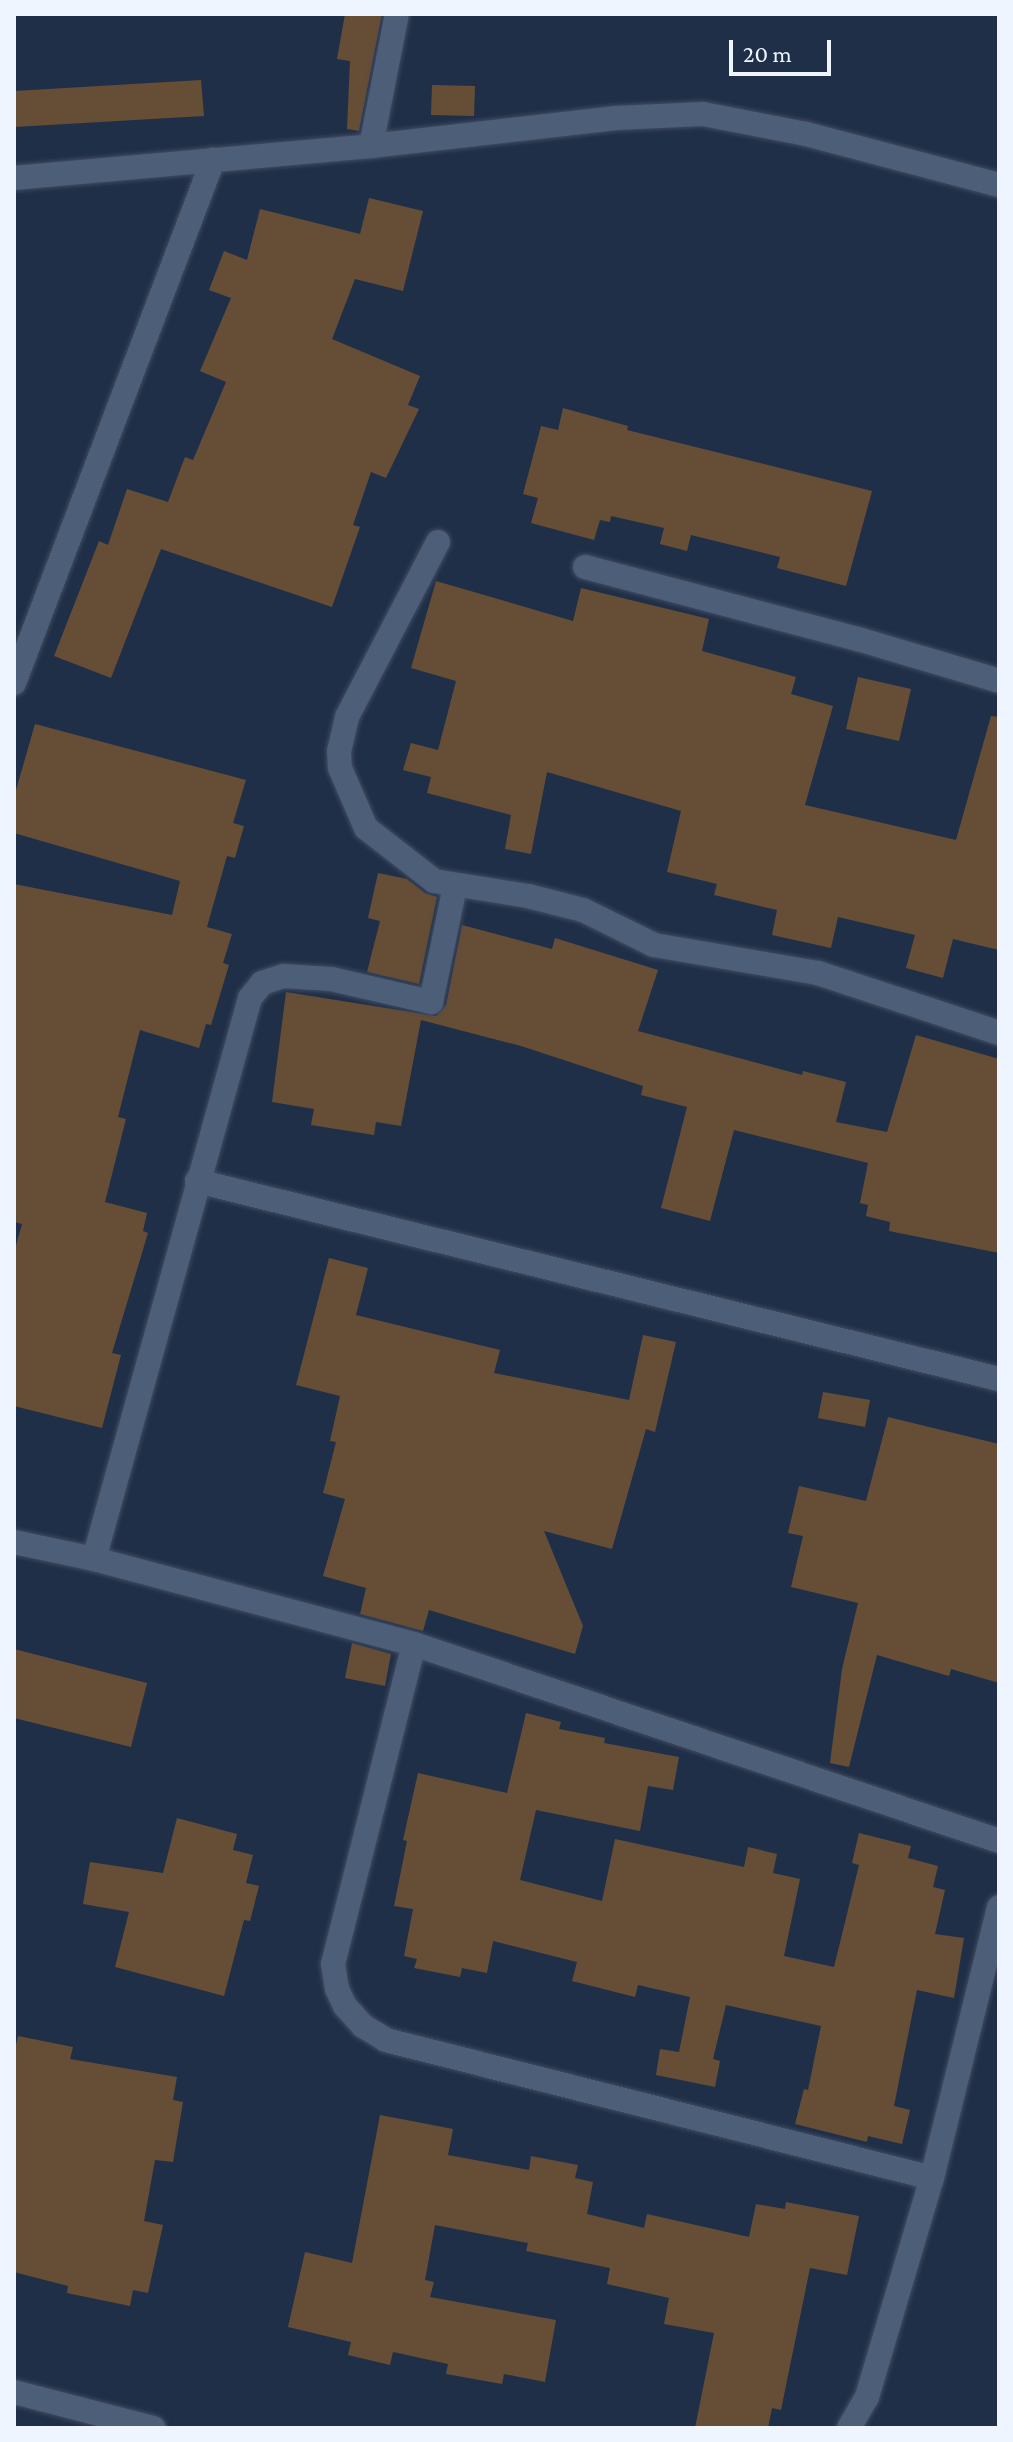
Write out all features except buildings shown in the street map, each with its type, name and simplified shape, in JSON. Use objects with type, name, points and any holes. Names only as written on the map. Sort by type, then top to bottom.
[{"type":"street","points":[[371,146],[397,14]]},
{"type":"street","points":[[14,178],[371,146],[616,118],[703,114],[806,134],[999,185]]},
{"type":"street","points":[[14,683],[213,160]]},
{"type":"street","points":[[438,542],[347,717],[339,751],[340,768],[366,828],[434,881],[528,896],[583,910],[632,937],[665,947],[818,973],[999,1033]]},
{"type":"street","points":[[585,567],[861,640],[999,681]]},
{"type":"street","points":[[94,1559],[250,998],[262,983],[283,976],[331,979],[431,1002],[455,886]]},
{"type":"street","points":[[197,1181],[999,1379]]},
{"type":"street","points":[[14,1542],[94,1559],[414,1644],[999,1841]]},
{"type":"street","points":[[414,1644],[333,1964],[337,1989],[345,2006],[363,2026],[386,2040],[932,2178]]},
{"type":"street","points":[[849,2428],[867,2397],[932,2178],[999,1907]]},
{"type":"street","points":[[14,2392],[153,2428]]}]
